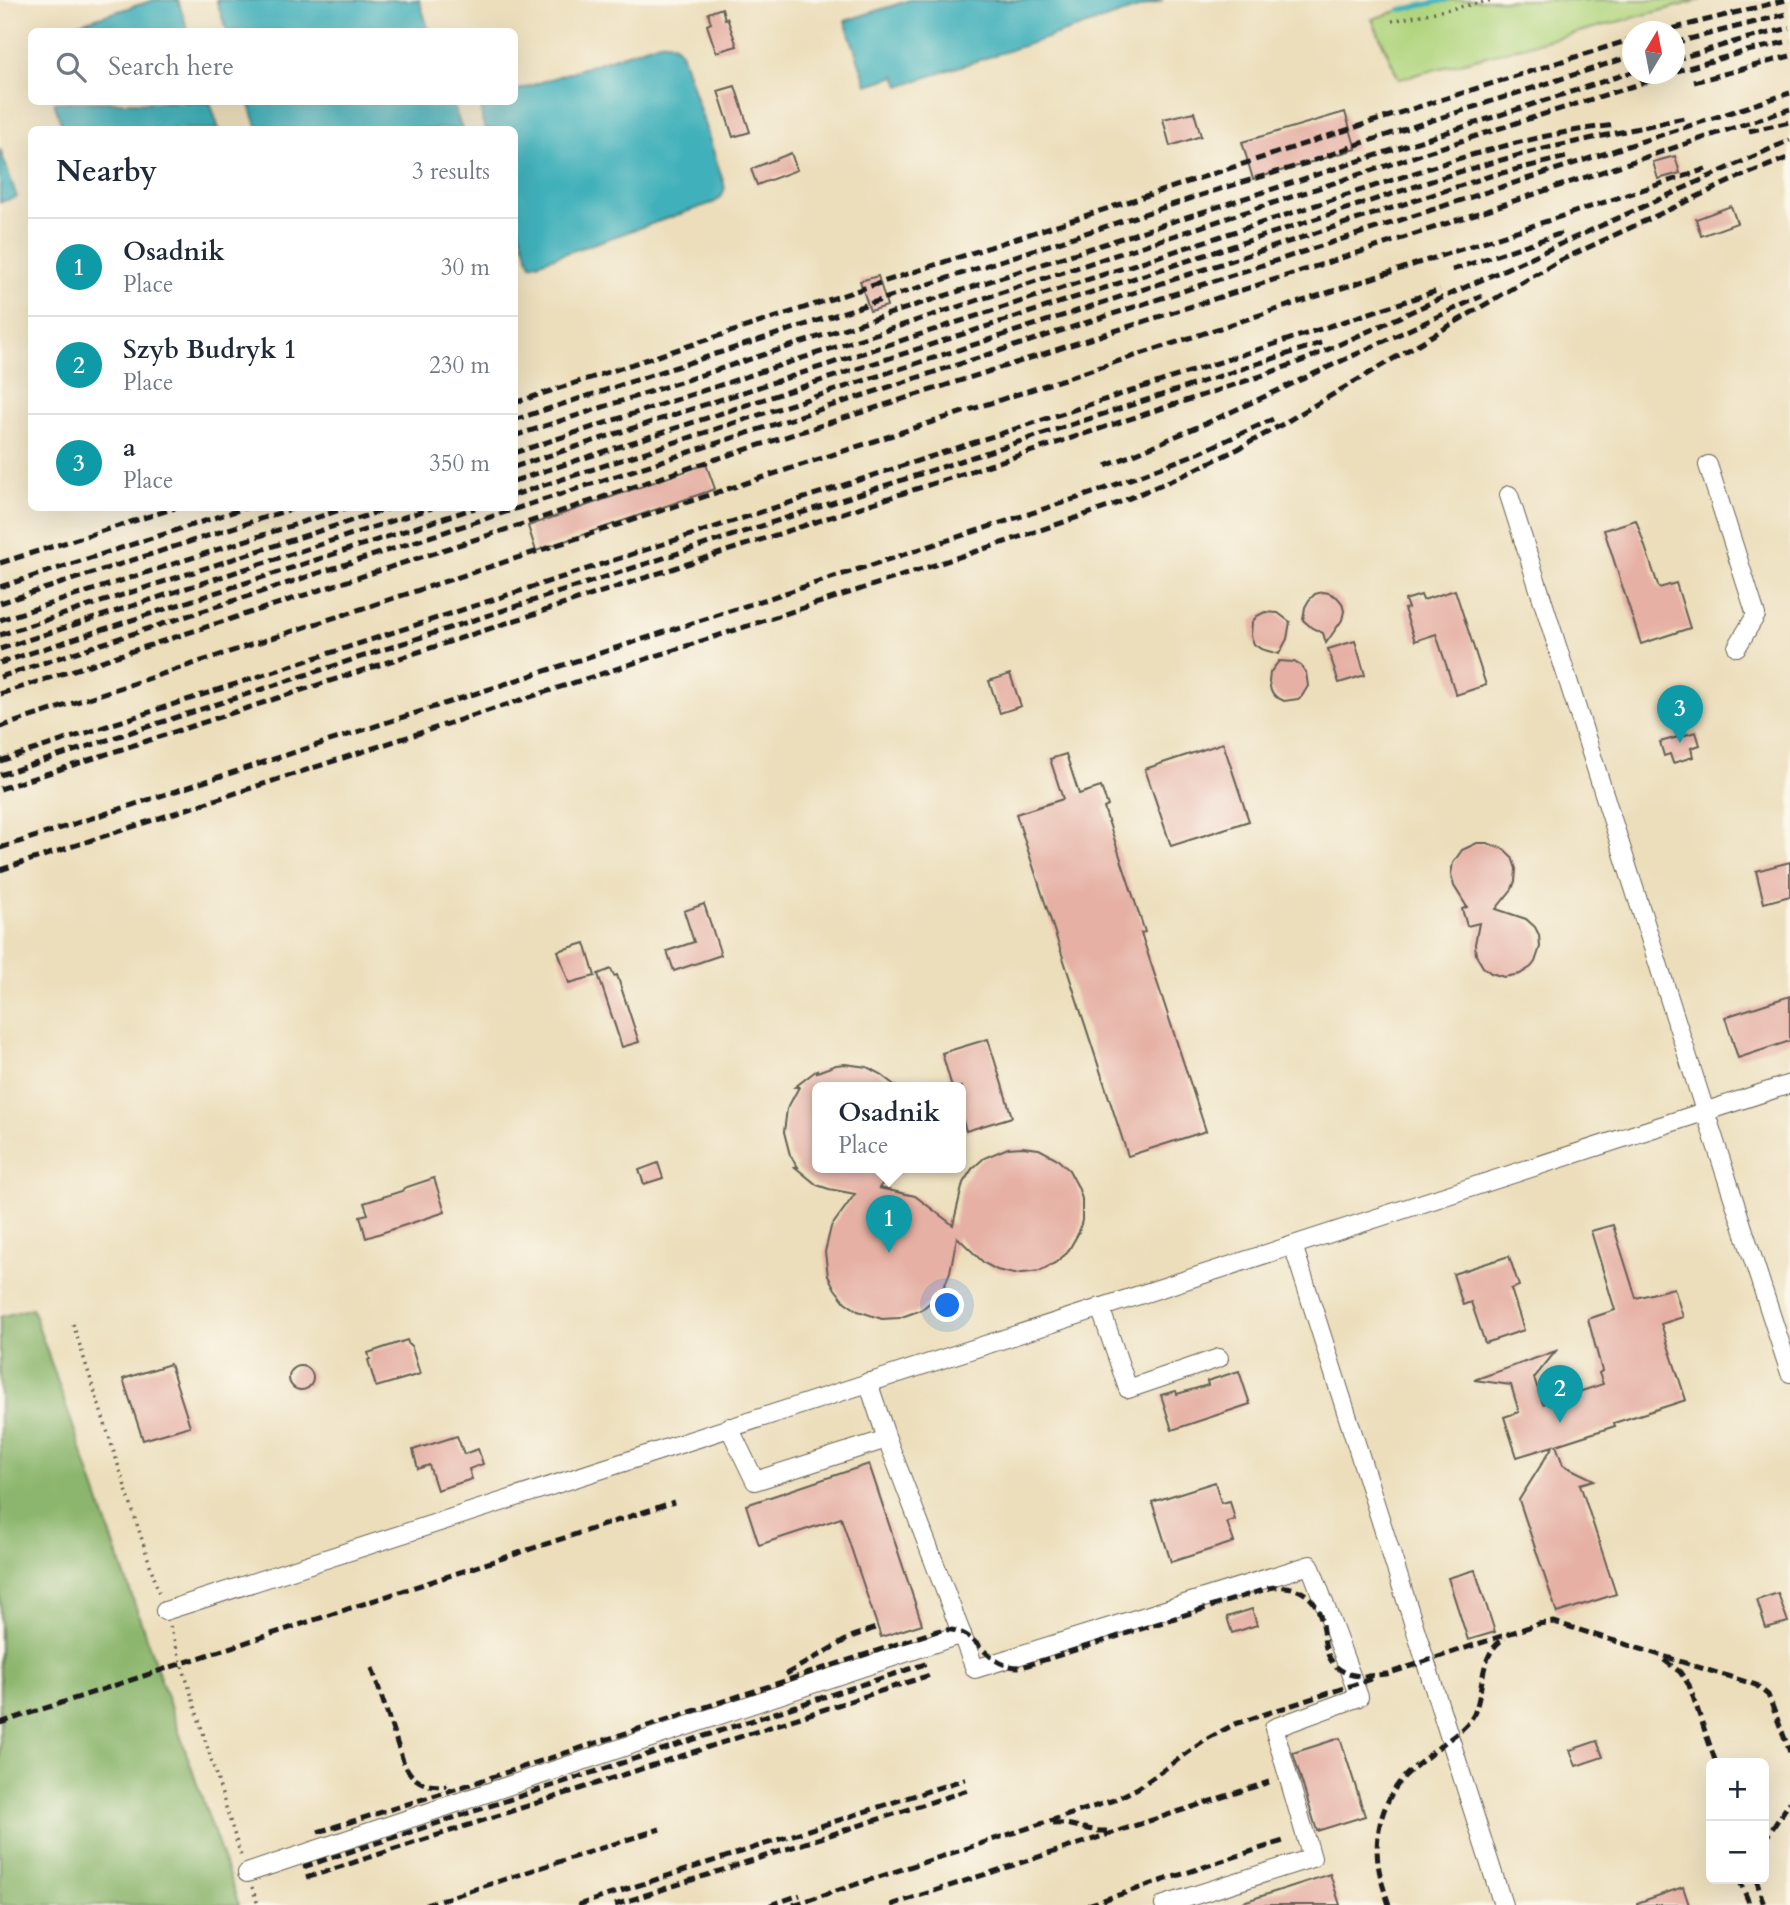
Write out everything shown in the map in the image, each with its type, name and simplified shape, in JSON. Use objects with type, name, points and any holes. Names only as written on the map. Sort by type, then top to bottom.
[{"type":"lane","points":[[1708,465],[1756,615],[1737,647]]},
{"type":"lane","points":[[1509,495],[1790,1373]]},
{"type":"lane","points":[[165,1611],[1790,1084]]},
{"type":"lane","points":[[1293,1245],[1503,1905]]},
{"type":"lane","points":[[1100,1307],[1128,1390],[1219,1359]]},
{"type":"lane","points":[[868,1382],[887,1439],[975,1669],[1310,1565],[1359,1697],[1274,1728],[1312,1858],[1164,1905]]},
{"type":"lane","points":[[729,1427],[755,1481],[887,1439]]},
{"type":"lane","points":[[247,1873],[961,1634]]},
{"type":"path","points":[[1392,22],[1493,0]]},
{"type":"green space","points":[[1447,0],[1701,0],[1399,79],[1372,19]]},
{"type":"green space","points":[[32,1308],[239,1905],[0,1905],[0,1317]]},
{"type":"water","points":[[154,0],[178,0],[187,28],[64,28]]},
{"type":"water","points":[[216,0],[419,0],[428,28],[226,28]]},
{"type":"water","points":[[910,0],[1163,0],[900,86],[896,76],[867,85],[845,21]]},
{"type":"water","points":[[660,42],[672,44],[681,52],[724,184],[723,194],[715,202],[531,265],[518,226],[518,126],[484,126],[481,112],[485,105],[518,105],[518,90]]},
{"type":"water","points":[[55,105],[211,105],[218,126],[62,126]]},
{"type":"water","points":[[250,105],[453,105],[461,126],[257,126]]},
{"type":"water","points":[[0,149],[17,197],[0,202]]},
{"type":"building","points":[[722,8],[737,46],[716,52],[707,25],[711,23],[708,13]]},
{"type":"building","points":[[735,86],[750,132],[733,137],[718,91]]},
{"type":"building","points":[[1194,112],[1201,136],[1170,146],[1163,119]]},
{"type":"building","points":[[1345,112],[1356,149],[1253,179],[1242,142]]},
{"type":"building","points":[[791,153],[797,170],[757,185],[751,169]]},
{"type":"building","points":[[1675,156],[1680,173],[1658,179],[1653,162]]},
{"type":"building","points":[[1731,206],[1737,223],[1701,236],[1696,219]]},
{"type":"building","points":[[878,276],[887,306],[870,311],[860,281]]},
{"type":"building","points":[[706,464],[715,489],[536,551],[528,526]]},
{"type":"building","points":[[1636,520],[1659,588],[1676,583],[1690,628],[1641,644],[1604,530]]},
{"type":"building","points":[[1455,590],[1486,685],[1456,695],[1436,634],[1415,641],[1404,609],[1408,608],[1405,600],[1421,595],[1423,600]]},
{"type":"building","points":[[1323,592],[1337,597],[1344,611],[1342,620],[1326,643],[1323,633],[1303,620],[1309,600],[1315,594]]},
{"type":"building","points":[[1265,612],[1278,613],[1290,622],[1287,639],[1279,654],[1261,649],[1254,644],[1251,636],[1252,622]]},
{"type":"building","points":[[1355,641],[1365,675],[1339,683],[1328,649]]},
{"type":"building","points":[[1279,661],[1294,662],[1306,672],[1308,686],[1298,699],[1284,701],[1271,691],[1270,673]]},
{"type":"building","points":[[1010,674],[1021,706],[1000,713],[989,681]]},
{"type":"building","points":[[1696,732],[1700,745],[1691,748],[1693,757],[1673,763],[1670,754],[1664,756],[1660,742]]},
{"type":"building","points":[[1223,743],[1249,821],[1171,846],[1145,769]]},
{"type":"building","points":[[1066,754],[1079,794],[1101,787],[1108,806],[1104,808],[1145,932],[1141,933],[1206,1131],[1128,1156],[1016,814],[1063,799],[1050,759]]},
{"type":"building","points":[[1477,843],[1487,843],[1504,849],[1512,857],[1516,869],[1515,881],[1496,909],[1526,919],[1539,935],[1540,947],[1535,962],[1520,974],[1504,977],[1491,973],[1483,967],[1476,955],[1479,923],[1467,926],[1462,909],[1467,907],[1454,886],[1451,874],[1453,863],[1462,850]]},
{"type":"building","points":[[1790,862],[1790,896],[1764,903],[1756,871]]},
{"type":"building","points":[[704,904],[721,955],[674,971],[667,951],[694,942],[684,911]]},
{"type":"building","points":[[585,943],[595,976],[569,983],[558,951]]},
{"type":"building","points":[[611,969],[614,976],[617,975],[639,1042],[622,1047],[598,974]]},
{"type":"building","points":[[1790,996],[1790,1041],[1738,1058],[1725,1017]]},
{"type":"building","points":[[988,1039],[1012,1117],[966,1131],[966,1082],[951,1082],[942,1053]]},
{"type":"building","points":[[836,1065],[867,1067],[890,1082],[812,1082],[812,1173],[890,1173],[879,1188],[915,1196],[953,1225],[963,1183],[972,1169],[984,1158],[1008,1148],[1039,1149],[1056,1158],[1069,1170],[1082,1199],[1079,1232],[1067,1253],[1040,1271],[1014,1274],[984,1263],[957,1237],[946,1282],[939,1295],[921,1310],[899,1318],[882,1319],[858,1311],[845,1302],[828,1276],[825,1252],[831,1227],[855,1194],[817,1185],[795,1167],[798,1167],[790,1155],[784,1132],[787,1109],[799,1087],[795,1087],[817,1070]]},
{"type":"building","points":[[658,1163],[663,1178],[644,1184],[639,1170]]},
{"type":"building","points":[[434,1178],[445,1212],[366,1238],[360,1216],[368,1214],[364,1203]]},
{"type":"building","points":[[1613,1225],[1636,1298],[1674,1288],[1683,1317],[1661,1324],[1686,1400],[1556,1445],[1563,1465],[1594,1480],[1580,1484],[1616,1594],[1557,1613],[1519,1500],[1553,1446],[1517,1457],[1504,1417],[1519,1412],[1511,1385],[1474,1380],[1556,1351],[1534,1378],[1543,1404],[1603,1384],[1588,1319],[1615,1310],[1591,1231]]},
{"type":"building","points":[[1509,1256],[1519,1286],[1511,1289],[1524,1330],[1485,1343],[1471,1302],[1463,1305],[1453,1274]]},
{"type":"building","points":[[407,1340],[420,1374],[376,1387],[368,1353]]},
{"type":"building","points":[[170,1364],[190,1426],[143,1440],[123,1379]]},
{"type":"building","points":[[301,1366],[310,1369],[313,1378],[310,1387],[301,1390],[292,1387],[289,1378],[292,1369]]},
{"type":"building","points":[[1239,1371],[1250,1404],[1172,1430],[1161,1395],[1176,1391],[1177,1394],[1208,1385],[1207,1381]]},
{"type":"building","points":[[457,1436],[464,1454],[478,1449],[483,1464],[469,1469],[472,1479],[437,1490],[429,1465],[418,1469],[413,1450]]},
{"type":"building","points":[[869,1464],[922,1624],[881,1637],[841,1518],[759,1545],[746,1505]]},
{"type":"building","points":[[1215,1482],[1221,1503],[1230,1501],[1235,1520],[1227,1522],[1234,1542],[1171,1562],[1152,1502]]},
{"type":"building","points":[[1475,1570],[1495,1632],[1468,1640],[1448,1578]]},
{"type":"building","points":[[1778,1593],[1788,1622],[1766,1628],[1757,1600]]},
{"type":"building","points":[[1252,1609],[1257,1625],[1232,1633],[1227,1617]]},
{"type":"building","points":[[1340,1738],[1365,1816],[1317,1831],[1293,1753]]},
{"type":"building","points":[[1597,1741],[1603,1757],[1576,1766],[1570,1750]]},
{"type":"building","points":[[1330,1874],[1340,1905],[1243,1905],[1243,1902]]},
{"type":"building","points":[[1683,1887],[1689,1905],[1637,1905],[1637,1903]]},
{"type":"waterway","points":[[1400,10],[1447,0]]},
{"type":"railway","points":[[1685,25],[1786,0]]},
{"type":"railway","points":[[1685,40],[1790,13]]},
{"type":"railway","points":[[1685,57],[1790,28]]},
{"type":"railway","points":[[1685,69],[1790,41]]},
{"type":"railway","points":[[518,402],[1622,42]]},
{"type":"railway","points":[[1694,82],[1790,56]]},
{"type":"railway","points":[[518,419],[1622,59]]},
{"type":"railway","points":[[518,435],[1622,75]]},
{"type":"railway","points":[[518,452],[1639,84]]},
{"type":"railway","points":[[518,508],[1790,93]]},
{"type":"railway","points":[[0,694],[704,463],[1379,246],[1790,109]]},
{"type":"railway","points":[[518,480],[1459,172],[1530,152],[1684,118]]},
{"type":"railway","points":[[1749,131],[1790,122]]},
{"type":"railway","points":[[518,466],[1454,160],[1534,139],[1615,125]]},
{"type":"railway","points":[[0,789],[1258,377],[1307,359],[1790,140]]},
{"type":"railway","points":[[518,494],[1490,176],[1566,157]]},
{"type":"railway","points":[[0,870],[1111,506],[1238,449],[1559,261],[1737,178],[1790,157]]},
{"type":"railway","points":[[0,727],[1706,169]]},
{"type":"railway","points":[[1452,270],[1565,232]]},
{"type":"railway","points":[[0,761],[1440,290]]},
{"type":"railway","points":[[1106,466],[1216,419],[1482,296]]},
{"type":"railway","points":[[0,775],[1324,342]]},
{"type":"railway","points":[[0,848],[1096,492],[1201,452],[1273,419]]},
{"type":"railway","points":[[0,563],[165,511]]},
{"type":"railway","points":[[0,587],[236,511]]},
{"type":"railway","points":[[0,603],[285,511]]},
{"type":"railway","points":[[0,620],[337,511]]},
{"type":"railway","points":[[0,635],[381,511]]},
{"type":"railway","points":[[0,649],[423,511]]},
{"type":"railway","points":[[0,663],[466,511]]},
{"type":"railway","points":[[0,677],[509,511]]},
{"type":"railway","points":[[0,1723],[674,1502]]},
{"type":"railway","points":[[318,1832],[937,1631],[951,1630],[962,1633],[997,1661],[1008,1666],[1022,1667],[1277,1587],[1292,1588],[1311,1599],[1319,1612],[1328,1655],[1339,1669],[1349,1674],[1387,1674],[1538,1624],[1554,1622],[1756,1685],[1768,1695],[1790,1752]]},
{"type":"railway","points":[[786,1674],[851,1637],[878,1627]]},
{"type":"railway","points":[[1389,1905],[1381,1878],[1377,1848],[1381,1822],[1390,1796],[1406,1775],[1471,1719],[1486,1662],[1496,1645],[1505,1638]]},
{"type":"railway","points":[[1664,1660],[1680,1672],[1689,1685],[1714,1758]]},
{"type":"railway","points":[[303,1867],[928,1663]]},
{"type":"railway","points":[[372,1668],[407,1768],[420,1782],[447,1785]]},
{"type":"railway","points":[[306,1878],[930,1675]]},
{"type":"railway","points":[[793,1905],[1114,1800],[1138,1788],[1207,1739],[1235,1724],[1371,1679]]},
{"type":"railway","points":[[578,1905],[965,1779]]},
{"type":"railway","points":[[891,1905],[1269,1782]]},
{"type":"railway","points":[[615,1905],[968,1790]]},
{"type":"railway","points":[[1769,1834],[1790,1802]]},
{"type":"railway","points":[[1053,1824],[1107,1831]]},
{"type":"railway","points":[[426,1905],[660,1829]]},
{"type":"railway","points":[[1088,1905],[1283,1841]]},
{"type":"railway","points":[[1741,1884],[1750,1905]]},
{"type":"railway","points":[[1758,1884],[1764,1905]]},
{"type":"railway","points":[[770,1905],[800,1895]]},
{"type":"place","name":"a","points":[[1680,743]]},
{"type":"place","name":"Osadnik","points":[[889,1253]]},
{"type":"place","name":"Szyb Budryk 1","points":[[1560,1423]]}]
